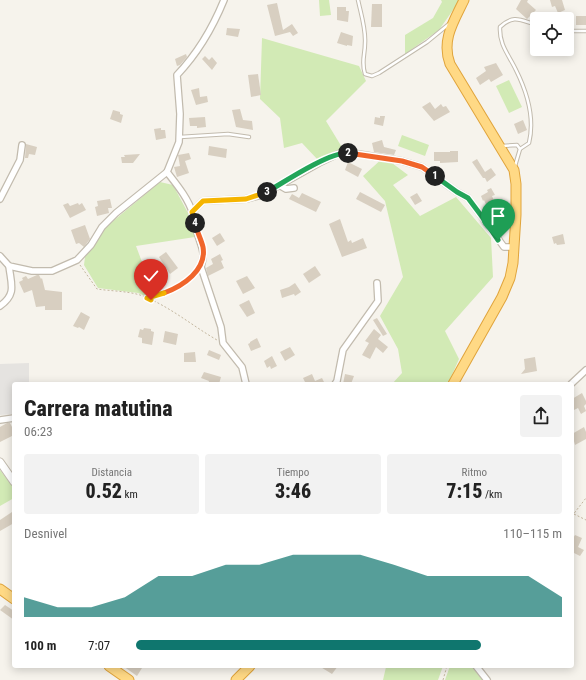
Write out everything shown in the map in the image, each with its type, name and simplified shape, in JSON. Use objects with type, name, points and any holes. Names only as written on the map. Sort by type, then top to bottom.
[{"type":"highway","points":[[454,382],[502,297],[510,278],[513,263],[516,184],[514,170],[450,64],[446,54],[446,44],[449,32],[464,0]]},
{"type":"highway","points":[[0,590],[12,598]]},
{"type":"highway","points":[[114,668],[129,680]]},
{"type":"highway","points":[[236,680],[248,668]]},
{"type":"street","points":[[9,266],[32,271],[52,271],[77,260],[91,245],[102,227],[116,213],[167,172],[180,137],[177,75],[187,64],[211,27],[224,0]]},
{"type":"street","points":[[0,199],[20,160],[22,145]]},
{"type":"street","points":[[192,212],[203,201],[246,199],[262,195],[319,163],[342,152],[422,167],[468,198],[504,247],[514,247]]},
{"type":"street","points":[[167,172],[182,191],[192,212],[204,258],[201,267],[221,327],[223,343],[242,367],[246,382]]},
{"type":"street","points":[[279,185],[286,189],[294,188]]},
{"type":"street","points":[[0,256],[9,266],[12,287],[11,296],[0,306]]},
{"type":"street","points":[[336,382],[343,350],[378,301],[377,283]]},
{"type":"street","points":[[573,382],[586,370]]},
{"type":"street","points":[[0,420],[12,418]]},
{"type":"street","points":[[0,462],[12,479]]},
{"type":"street","points":[[478,668],[488,680]]},
{"type":"lane","points":[[358,0],[366,44],[362,65],[366,74],[372,76],[427,42],[456,18]]},
{"type":"lane","points":[[514,170],[520,149],[529,143],[531,135],[528,98],[499,37],[500,28],[507,20],[515,19],[530,23]]},
{"type":"lane","points":[[574,31],[586,31]]},
{"type":"lane","points":[[180,137],[228,134],[249,137]]},
{"type":"lane","points":[[501,147],[518,145],[520,149]]},
{"type":"path","points":[[77,260],[97,289],[138,294],[187,319],[208,335],[223,343]]},
{"type":"path","points":[[147,298],[180,286],[201,267]]},
{"type":"path","points":[[574,514],[586,498]]},
{"type":"path","points":[[574,515],[586,520]]},
{"type":"path","points":[[443,680],[446,668]]},
{"type":"green space","points":[[319,0],[329,0],[331,15],[320,16]]},
{"type":"green space","points":[[441,0],[460,0],[439,30],[405,54],[405,35],[433,18],[442,2]]},
{"type":"green space","points":[[262,38],[359,66],[366,81],[326,121],[343,149],[318,160],[302,143],[284,148],[280,118],[260,99]]},
{"type":"green space","points":[[509,80],[522,107],[509,113],[496,86]]},
{"type":"green space","points":[[402,135],[429,145],[425,156],[398,146]]},
{"type":"green space","points":[[384,157],[408,175],[393,185],[420,216],[456,197],[491,238],[493,277],[445,331],[459,359],[449,382],[394,382],[402,373],[398,349],[380,316],[403,277],[385,201],[363,176]]},
{"type":"green space","points":[[160,182],[173,185],[188,213],[195,237],[136,246],[154,294],[147,297],[138,293],[98,288],[84,265],[85,257],[106,227]]},
{"type":"green space","points":[[0,470],[12,485],[12,499],[0,506]]},
{"type":"green space","points":[[386,668],[442,668],[438,680],[383,680]]},
{"type":"green space","points":[[449,668],[473,668],[483,680],[445,680]]},
{"type":"shaded area","points":[[29,363],[29,382],[12,382],[12,414],[0,415],[0,364]]},
{"type":"building","points":[[521,0],[528,0],[527,2],[536,10],[534,12],[530,12],[530,16],[527,19],[516,9]]},
{"type":"building","points":[[550,0],[562,0],[565,10],[558,12],[555,6],[552,7]]},
{"type":"building","points":[[277,3],[283,30],[292,24],[298,33],[293,36],[290,32],[275,36],[267,5]]},
{"type":"building","points":[[372,4],[382,4],[382,27],[371,27]]},
{"type":"building","points":[[337,7],[346,7],[346,11],[349,11],[348,22],[337,20]]},
{"type":"building","points":[[576,16],[586,16],[586,25],[576,25]]},
{"type":"building","points":[[227,28],[240,29],[238,37],[226,35]]},
{"type":"building","points":[[341,32],[353,36],[352,46],[337,43]]},
{"type":"building","points":[[186,54],[187,57],[180,65],[177,66],[175,59]]},
{"type":"building","points":[[205,56],[209,60],[212,57],[217,63],[212,70],[202,59]]},
{"type":"building","points":[[496,63],[503,75],[491,82],[489,79],[480,85],[476,78],[486,71],[484,67]]},
{"type":"building","points":[[258,74],[261,95],[251,97],[248,75]]},
{"type":"building","points":[[199,88],[200,97],[207,96],[208,102],[196,105],[191,90]]},
{"type":"building","points":[[430,102],[435,109],[441,104],[443,107],[446,106],[450,112],[434,121],[422,107]]},
{"type":"building","points":[[240,109],[243,120],[252,121],[253,130],[236,127],[232,110]]},
{"type":"building","points":[[113,110],[120,112],[120,114],[123,115],[121,123],[110,119]]},
{"type":"building","points":[[380,116],[385,116],[383,126],[374,124],[375,117],[380,118]]},
{"type":"building","points":[[205,117],[206,127],[197,128],[197,126],[190,126],[189,118]]},
{"type":"building","points":[[523,120],[527,130],[518,134],[514,124]]},
{"type":"building","points":[[161,128],[161,130],[165,130],[166,138],[156,140],[154,129]]},
{"type":"building","points":[[382,140],[384,147],[396,150],[394,155],[374,152],[372,143]]},
{"type":"building","points":[[26,144],[37,147],[35,155],[29,154],[28,158],[25,158]]},
{"type":"building","points":[[209,146],[227,149],[226,158],[208,155]]},
{"type":"building","points":[[458,151],[458,162],[440,163],[440,161],[434,161],[434,152]]},
{"type":"building","points":[[189,153],[191,159],[185,161],[189,173],[177,177],[174,167],[180,166],[178,155]]},
{"type":"building","points":[[140,154],[133,163],[122,163],[121,157],[125,157],[124,155]]},
{"type":"building","points":[[477,159],[485,172],[491,168],[496,175],[487,182],[472,162]]},
{"type":"building","points":[[348,162],[362,169],[358,177],[345,170]]},
{"type":"building","points":[[491,188],[495,195],[492,196],[498,210],[495,211],[497,217],[493,219],[481,196],[488,192],[487,190]]},
{"type":"building","points":[[360,192],[385,205],[381,212],[356,199]]},
{"type":"building","points":[[302,193],[321,202],[316,212],[289,199],[292,194],[299,198]]},
{"type":"building","points":[[417,193],[422,201],[415,205],[410,197]]},
{"type":"building","points":[[110,199],[112,208],[108,208],[109,213],[97,216],[95,207],[98,206],[97,201]]},
{"type":"building","points":[[68,203],[70,206],[78,203],[79,205],[82,203],[86,210],[70,218],[63,205]]},
{"type":"building","points":[[340,219],[348,242],[351,240],[352,243],[363,238],[367,248],[342,257],[329,224]]},
{"type":"building","points":[[85,225],[90,239],[84,247],[79,243],[76,244],[71,230]]},
{"type":"building","points":[[220,233],[225,241],[217,246],[212,238]]},
{"type":"building","points":[[563,234],[565,244],[554,244],[552,237]]},
{"type":"building","points":[[166,252],[178,268],[170,274],[159,257]]},
{"type":"building","points":[[220,254],[223,260],[221,261],[224,268],[208,276],[206,268],[213,264],[211,259]]},
{"type":"building","points":[[315,266],[321,275],[309,283],[303,274]]},
{"type":"building","points":[[39,275],[41,279],[42,278],[45,290],[62,292],[62,310],[45,310],[45,306],[36,307],[32,290],[24,293],[19,282],[26,276],[28,279]]},
{"type":"building","points":[[247,276],[255,288],[243,294],[236,281]]},
{"type":"building","points":[[295,283],[301,292],[295,296],[294,294],[282,298],[280,290]]},
{"type":"building","points":[[249,300],[255,313],[247,317],[239,305]]},
{"type":"building","points":[[81,312],[90,317],[84,330],[73,326]]},
{"type":"building","points":[[377,318],[387,334],[383,336],[373,320]]},
{"type":"building","points":[[144,328],[151,329],[151,331],[154,332],[152,345],[142,343],[142,338],[138,337],[140,329],[143,330]]},
{"type":"building","points":[[374,329],[381,335],[378,339],[388,347],[383,353],[376,347],[370,359],[362,355],[369,343],[365,341]]},
{"type":"building","points":[[165,331],[178,334],[176,345],[163,342]]},
{"type":"building","points":[[257,338],[261,347],[251,351],[248,344]]},
{"type":"building","points":[[290,347],[295,355],[285,361],[280,352]]},
{"type":"building","points":[[209,350],[221,355],[219,360],[207,355]]},
{"type":"building","points":[[195,352],[196,362],[184,362],[184,353]]},
{"type":"building","points":[[272,356],[277,366],[271,369],[270,366],[267,368],[264,361]]},
{"type":"building","points":[[535,357],[537,371],[521,374],[525,369],[524,359]]},
{"type":"building","points":[[204,372],[221,377],[220,382],[209,382],[201,378]]},
{"type":"building","points":[[312,374],[315,381],[322,378],[324,382],[305,382],[303,378]]},
{"type":"building","points":[[345,374],[354,376],[352,382],[343,382]]},
{"type":"building","points":[[582,393],[586,401],[584,406],[586,411],[581,414],[578,408],[574,410],[574,398]]},
{"type":"building","points":[[10,423],[12,427],[12,436],[0,442],[0,427]]},
{"type":"building","points":[[584,427],[586,439],[575,445],[574,433]]},
{"type":"building","points":[[12,512],[12,524],[0,531],[0,520]]},
{"type":"building","points":[[575,535],[582,538],[578,547],[584,550],[580,556],[574,553]]},
{"type":"building","points":[[5,605],[12,610],[12,619],[0,610]]},
{"type":"building","points":[[126,668],[142,668],[137,676]]},
{"type":"building","points":[[322,668],[336,668],[332,674]]},
{"type":"route","points":[[151,300],[147,298],[157,296],[180,286],[201,267],[204,258],[192,212],[203,201],[216,199],[246,199],[262,195],[299,173],[342,152],[402,161],[422,167],[468,198],[498,240]]}]
